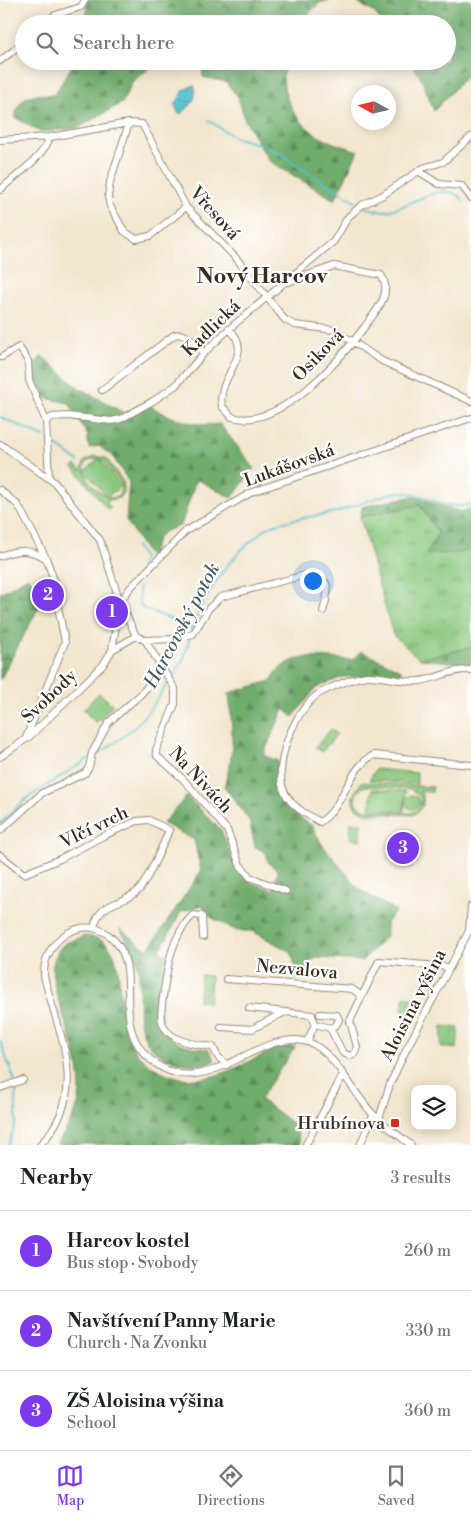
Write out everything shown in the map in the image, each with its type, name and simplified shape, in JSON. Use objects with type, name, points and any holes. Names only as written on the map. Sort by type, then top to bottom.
[{"type":"street","points":[[56,15],[81,7],[85,0]]},
{"type":"street","points":[[0,61],[15,49]]},
{"type":"street","points":[[0,140],[50,137],[129,122],[108,189],[110,206],[124,231],[136,239],[150,236],[186,207]]},
{"type":"street","name":"Vřesová","points":[[129,122],[142,124],[175,190],[186,207],[236,258],[285,320],[294,325],[335,330],[382,361],[471,402]]},
{"type":"street","points":[[0,190],[40,154],[50,137]]},
{"type":"street","name":"Kadlická","points":[[46,421],[52,417],[68,416],[111,421],[121,419],[176,385],[204,353],[228,330],[334,241],[348,217],[362,205],[389,192],[418,171],[443,162],[471,137]]},
{"type":"street","points":[[418,171],[439,184],[462,186],[471,198]]},
{"type":"street","name":"Osiková","points":[[228,330],[236,336],[239,348],[222,390],[220,400],[226,413],[239,419],[260,416],[300,394],[337,362],[382,302],[386,286],[381,275],[334,266],[317,270],[282,284]]},
{"type":"street","points":[[102,390],[178,333],[188,336],[204,353]]},
{"type":"street","points":[[2,357],[17,348],[22,349],[28,361],[29,380],[46,421],[49,477]]},
{"type":"street","name":"Lukášovská","points":[[120,602],[130,588],[186,531],[252,492],[471,418]]},
{"type":"street","points":[[0,444],[38,472],[49,477],[90,524],[100,540],[120,602],[136,636],[145,640],[183,638],[193,634],[210,608],[221,597],[305,575],[316,576],[324,580],[328,587],[328,597],[323,611]]},
{"type":"street","points":[[0,490],[18,505],[46,558],[57,588],[65,642],[26,739]]},
{"type":"street","points":[[0,556],[14,551],[27,550],[46,558]]},
{"type":"street","name":"Svobody","points":[[0,757],[26,739],[103,665],[112,650],[120,602]]},
{"type":"street","name":"Svobody","points":[[112,650],[136,636]]},
{"type":"street","name":"Na Nivách","points":[[145,640],[176,693],[175,704],[156,750],[157,756],[183,779],[227,830],[240,866],[250,877],[286,891]]},
{"type":"street","points":[[0,831],[42,793],[85,773],[90,767],[92,754],[109,722],[140,695],[163,669]]},
{"type":"street","points":[[471,670],[453,670],[416,682],[366,676],[321,693],[307,707],[291,730],[283,750],[282,774],[284,791],[297,809],[320,822],[332,814],[366,758],[374,755],[471,765]]},
{"type":"street","name":"Vlčí vrch","points":[[0,855],[24,874],[60,860],[103,836],[137,821],[149,820],[169,830],[139,890],[101,911],[96,918],[94,928]]},
{"type":"street","name":"Aloisina výšina","points":[[360,1145],[376,1117],[407,1048],[469,931],[471,906]]},
{"type":"street","points":[[203,937],[202,916],[193,915],[183,924],[168,960],[161,1019],[165,1029],[179,1040],[213,1047],[218,1057],[227,1065]]},
{"type":"street","points":[[40,1145],[50,1135],[61,1116],[69,1087],[66,1057],[44,976],[44,963],[53,944],[64,934],[78,928],[94,928],[109,935],[125,956],[130,1024],[136,1042],[150,1060],[162,1067],[189,1073],[210,1071],[282,1041],[307,1042],[320,1049],[376,1117],[411,1145]]},
{"type":"street","points":[[330,1028],[343,1053],[350,1056],[355,1053],[356,1047],[350,1021],[379,961],[449,967]]},
{"type":"street","name":"Nezvalova","points":[[226,978],[352,988],[362,996]]},
{"type":"street","points":[[249,1008],[312,1015],[315,1024],[307,1042]]},
{"type":"street","points":[[221,1027],[252,1029],[285,1012]]},
{"type":"street","points":[[315,1024],[330,1028],[336,1025],[339,1020],[337,1015],[320,1014]]},
{"type":"street","points":[[306,1144],[343,1075]]},
{"type":"street","points":[[0,1088],[21,1081]]},
{"type":"green space","points":[[86,0],[330,0],[320,3],[307,15],[85,15],[87,12]]},
{"type":"green space","points":[[353,0],[471,0],[471,71],[434,111],[416,70],[456,70],[456,15],[376,15]]},
{"type":"green space","points":[[69,70],[147,70],[133,81],[122,103],[78,128],[40,132],[14,117],[21,103],[28,96],[54,95]]},
{"type":"green space","points":[[202,70],[283,70],[285,92],[299,119],[319,136],[358,151],[335,200],[269,161],[245,120],[238,97],[226,82],[203,77]]},
{"type":"green space","points":[[42,356],[79,388],[130,416],[151,406],[167,415],[184,421],[211,425],[220,424],[254,468],[232,498],[196,479],[181,526],[162,533],[156,541],[151,560],[126,520],[129,482],[113,457],[99,446],[89,448],[87,434],[69,403],[41,397],[32,366]]},
{"type":"green space","points":[[94,456],[106,458],[124,483],[124,491],[119,498],[106,501],[111,508],[108,510],[73,467],[76,465],[81,471],[85,461]],"holes":[[[99,459],[85,471],[88,462]],[[100,459],[104,461],[121,485]],[[86,472],[106,496],[95,487]],[[120,486],[119,495],[112,498],[108,496]]]},
{"type":"green space","points":[[413,496],[460,512],[471,508],[471,549],[461,553],[426,554],[438,533],[420,505],[360,517],[362,507]]},
{"type":"green space","points":[[420,505],[438,533],[427,553],[461,552],[471,549],[471,647],[420,659],[393,635],[360,517]]},
{"type":"green space","points":[[28,577],[37,587],[40,605],[0,680],[0,593]]},
{"type":"green space","points":[[471,647],[471,664],[420,659]]},
{"type":"green space","points":[[361,651],[401,670],[402,676],[342,677],[316,688],[293,717],[284,709],[263,755],[278,761],[276,779],[282,793],[297,815],[312,826],[321,843],[359,889],[396,911],[386,923],[386,937],[362,961],[316,958],[308,963],[305,978],[295,978],[295,965],[291,952],[252,931],[237,931],[211,917],[202,905],[181,912],[160,951],[167,955],[164,962],[159,996],[158,1010],[160,1022],[165,1032],[174,1040],[188,1046],[209,1049],[215,1060],[192,1065],[178,1062],[160,1054],[149,1044],[143,1032],[140,1018],[139,973],[136,958],[119,928],[146,949],[150,947],[201,871],[194,840],[163,823],[187,796],[221,830],[236,867],[252,883],[273,890],[278,871],[268,862],[266,853],[255,847],[249,820],[224,786],[232,750],[229,693],[271,681],[286,664],[295,660],[317,657],[352,660]]},
{"type":"green space","points":[[99,693],[113,705],[96,723],[83,710]]},
{"type":"green space","points":[[331,729],[337,734],[322,752],[315,747]]},
{"type":"green space","points":[[376,769],[417,773],[417,784],[369,780]]},
{"type":"green space","points":[[361,782],[433,787],[432,792],[420,791],[423,796],[423,806],[414,815],[366,813],[356,808],[353,800],[354,794]],"holes":[[[366,786],[410,789],[420,796],[421,802],[418,809],[410,813],[365,810],[357,804],[355,798],[360,789]]]},
{"type":"green space","points":[[372,789],[406,791],[404,811],[370,809]]},
{"type":"green space","points":[[412,795],[417,797],[419,802],[417,807],[412,809],[407,807],[405,802],[407,797]]},
{"type":"green space","points":[[351,822],[362,823],[360,840],[350,839]]},
{"type":"green space","points":[[84,936],[103,941],[113,953],[118,970],[122,1013],[127,1034],[138,1054],[157,1069],[180,1078],[205,1078],[234,1069],[282,1046],[295,1047],[260,1099],[296,1126],[300,1145],[57,1144],[75,1111],[79,1100],[80,1084],[75,1053],[56,992],[53,977],[54,960],[63,945]]},
{"type":"green space","points":[[201,975],[211,976],[209,1002],[198,1001]]},
{"type":"green space","points":[[405,996],[412,998],[409,1011],[402,1010]]},
{"type":"green space","points":[[414,1001],[422,1002],[419,1016],[412,1014]]},
{"type":"green space","points":[[442,1026],[459,1028],[457,1049],[441,1047]]},
{"type":"water","points":[[194,85],[195,93],[192,102],[187,109],[179,114],[175,105],[184,90]]},
{"type":"waterway","points":[[209,121],[236,138],[266,146],[281,154],[297,166],[359,203]]},
{"type":"waterway","points":[[364,206],[377,211],[389,210],[434,193],[444,192],[454,193],[463,200]]},
{"type":"waterway","points":[[0,417],[44,437]]},
{"type":"waterway","points":[[49,440],[79,462]]},
{"type":"waterway","name":"Harcovský potok","points":[[191,631],[210,591],[226,567],[246,546],[271,526],[281,522],[343,510],[381,496],[401,492],[419,495],[453,506],[471,504]]},
{"type":"waterway","points":[[136,546],[143,557],[141,570]]},
{"type":"waterway","points":[[139,587],[139,602],[143,608],[186,625],[191,630]]},
{"type":"waterway","name":"Harcovský potok","points":[[171,679],[184,658],[190,636]]},
{"type":"waterway","name":"Harcovský potok","points":[[92,757],[117,742],[136,726],[168,683]]},
{"type":"waterway","name":"Harcovský potok","points":[[0,824],[26,799],[88,759]]},
{"type":"waterway","name":"Harcovský potok","points":[[0,1041],[15,1081]]},
{"type":"waterway","name":"Harcovský potok","points":[[8,1145],[16,1122],[16,1085]]},
{"type":"place","name":"Navštívení Panny Marie","points":[[48,595]]},
{"type":"place","name":"Harcov kostel","points":[[112,612]]},
{"type":"place","name":"ZŠ Aloisina výšina","points":[[403,848]]},
{"type":"place","name":"Hrubínova","points":[[395,1123]]},
{"type":"district","name":"Nový Harcov","points":[[262,275]]}]
